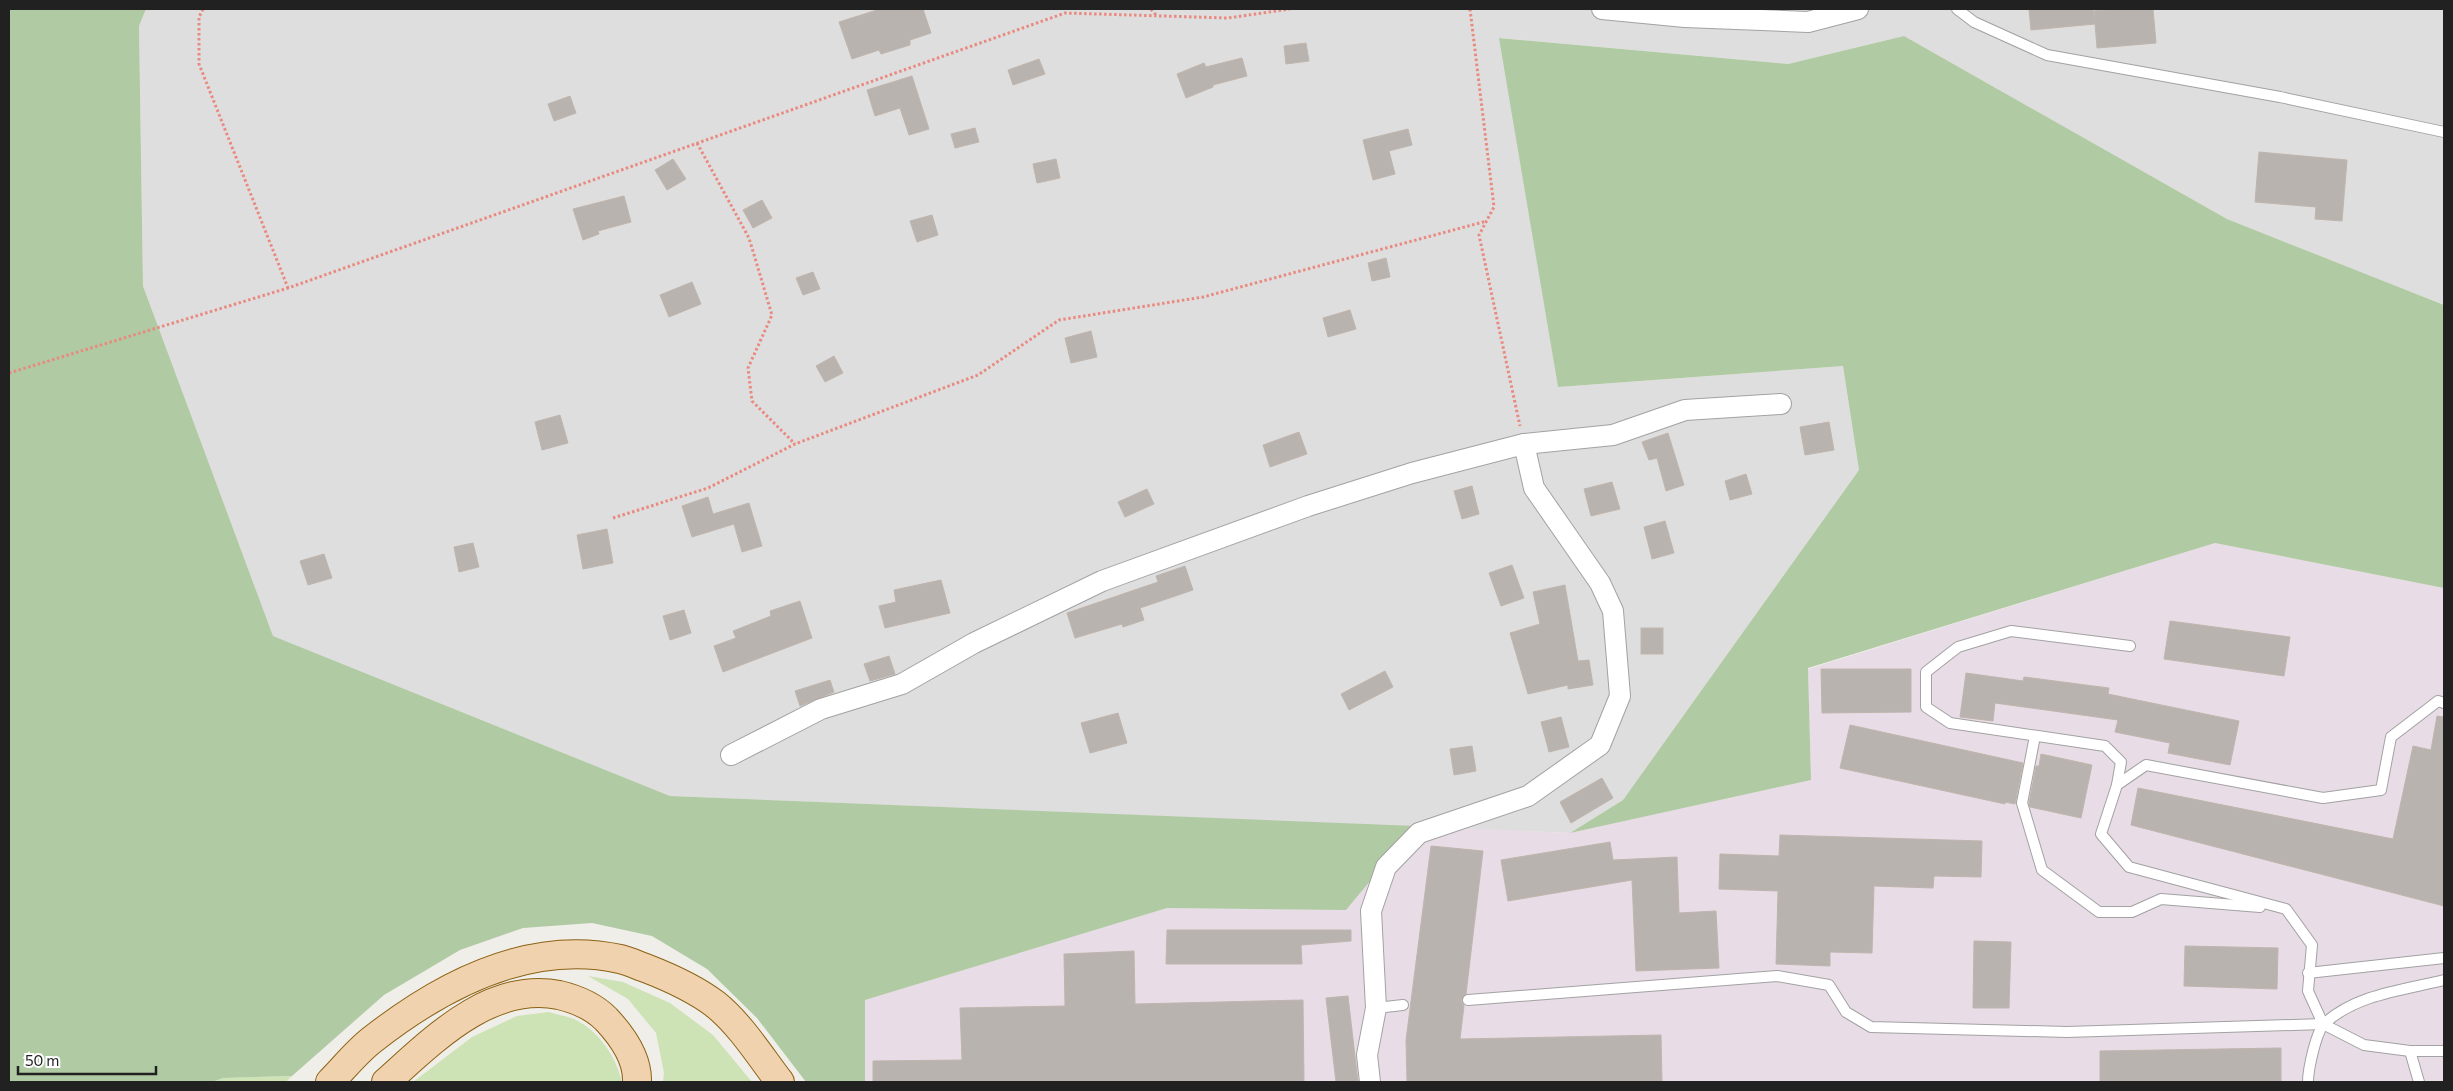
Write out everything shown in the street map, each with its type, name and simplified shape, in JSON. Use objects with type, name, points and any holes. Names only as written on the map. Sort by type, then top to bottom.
[{"type":"main road","points":[[334,1080],[371,1040],[438,995],[477,975],[518,960],[567,954],[620,959],[670,977],[715,1004],[746,1037],[780,1082]]},
{"type":"main road","points":[[386,1082],[451,1026],[501,999],[531,992],[569,997],[603,1016],[625,1042],[633,1060],[638,1082]]},
{"type":"street","points":[[1602,9],[1685,17],[1752,14],[1808,22],[1858,9]]},
{"type":"street","points":[[731,755],[821,709],[902,684],[974,643],[1102,581],[1327,500],[1412,473],[1524,444],[1613,435],[1685,410],[1781,404]]},
{"type":"street","points":[[1370,1082],[1367,1055],[1376,1008],[1376,967],[1371,910],[1386,867],[1419,833],[1528,796],[1600,745],[1620,696],[1612,611],[1600,583],[1534,488],[1524,444]]},
{"type":"lane","points":[[1957,9],[1974,22],[2047,54],[2280,97],[2444,132]]},
{"type":"lane","points":[[2130,646],[2011,631],[1958,647],[1926,672],[1926,707],[1950,723],[2105,746],[2121,762],[2117,785],[2101,834],[2129,868],[2286,909],[2312,944],[2308,973],[2308,991],[2323,1024]]},
{"type":"lane","points":[[2117,785],[2146,765],[2324,798],[2381,790],[2391,737],[2438,701],[2444,703]]},
{"type":"lane","points":[[2036,736],[2022,804],[2034,850],[2042,870],[2099,912],[2132,912],[2161,899],[2286,909]]},
{"type":"lane","points":[[2308,973],[2444,958]]},
{"type":"lane","points":[[1468,1000],[1777,976],[1829,985],[1846,1012],[1871,1027],[2067,1032],[2323,1024],[2364,1045],[2410,1051],[2444,1051]]},
{"type":"lane","points":[[2308,1082],[2308,1070],[2323,1024],[2362,999],[2444,980]]},
{"type":"lane","points":[[1376,1008],[1403,1005]]},
{"type":"lane","points":[[2410,1051],[2419,1082]]},
{"type":"path","points":[[203,9],[199,17],[199,64],[288,288]]},
{"type":"path","points":[[1151,9],[1157,16]]},
{"type":"path","points":[[9,373],[288,288],[1065,13],[1228,18],[1290,9]]},
{"type":"path","points":[[1470,9],[1494,208],[1479,235],[1524,444]]},
{"type":"path","points":[[697,143],[749,238],[772,315],[748,368],[752,401],[794,444]]},
{"type":"path","points":[[613,518],[708,488],[794,444],[978,375],[1059,320],[1203,297],[1487,221]]},
{"type":"shaded area","points":[[146,9],[2444,9],[2444,305],[2227,219],[1904,36],[1788,64],[1500,38],[1558,387],[1843,366],[1859,470],[1623,800],[1570,833],[670,796],[273,636],[143,286],[139,26]]},
{"type":"shaded area","points":[[2215,543],[2444,588],[2444,1082],[865,1082],[865,1000],[1167,908],[1346,910],[1416,826],[1570,833],[1811,780],[1808,669]]},
{"type":"green space","points":[[9,9],[146,9],[139,26],[143,286],[273,636],[670,796],[1416,826],[1346,910],[1167,908],[865,1000],[865,1082],[806,1082],[757,1018],[707,969],[652,936],[592,923],[523,928],[460,950],[384,995],[292,1076],[223,1078],[212,1082],[9,1082]]},
{"type":"green space","points":[[1904,36],[2227,219],[2444,305],[2444,588],[2215,543],[1808,668],[1811,780],[1570,833],[1623,800],[1859,470],[1843,366],[1558,387],[1499,38],[1788,64]]},
{"type":"green space","points":[[588,976],[623,982],[670,1003],[713,1035],[752,1082],[663,1082],[664,1073],[656,1033],[628,999]]},
{"type":"green space","points":[[549,1012],[576,1020],[600,1038],[616,1063],[622,1082],[413,1082],[472,1037],[517,1016]]},
{"type":"green space","points":[[292,1076],[286,1082],[212,1082],[223,1078]]},
{"type":"building","points":[[880,9],[923,9],[931,33],[910,40],[910,45],[881,54],[879,50],[852,59],[839,22]]},
{"type":"building","points":[[2029,9],[2093,9],[2095,24],[2031,30]]},
{"type":"building","points":[[2153,9],[2156,43],[2097,48],[2094,11]]},
{"type":"building","points":[[1306,43],[1309,61],[1286,64],[1284,46]]},
{"type":"building","points":[[1242,58],[1247,76],[1213,85],[1213,87],[1186,98],[1177,74],[1204,63],[1206,67]]},
{"type":"building","points":[[1039,59],[1045,74],[1013,85],[1008,70]]},
{"type":"building","points":[[912,76],[929,129],[909,135],[900,108],[875,116],[867,90]]},
{"type":"building","points":[[570,96],[576,113],[554,121],[548,104]]},
{"type":"building","points":[[975,128],[979,142],[955,148],[951,134]]},
{"type":"building","points":[[1408,129],[1412,145],[1389,151],[1395,174],[1373,180],[1363,140]]},
{"type":"building","points":[[2259,152],[2347,160],[2342,221],[2315,219],[2316,207],[2255,202]]},
{"type":"building","points":[[673,159],[686,179],[667,190],[655,170]]},
{"type":"building","points":[[1056,159],[1060,178],[1037,183],[1033,164]]},
{"type":"building","points":[[624,196],[631,222],[598,231],[599,234],[583,240],[573,209]]},
{"type":"building","points":[[762,200],[772,218],[753,228],[743,210]]},
{"type":"building","points":[[932,215],[938,235],[917,242],[910,221]]},
{"type":"building","points":[[1386,258],[1390,277],[1372,281],[1368,263]]},
{"type":"building","points":[[813,272],[820,289],[803,295],[796,278]]},
{"type":"building","points":[[692,282],[701,304],[669,317],[660,295]]},
{"type":"building","points":[[1350,310],[1356,329],[1328,337],[1323,318]]},
{"type":"building","points":[[1091,331],[1097,357],[1071,363],[1065,338]]},
{"type":"building","points":[[834,356],[843,373],[825,382],[816,366]]},
{"type":"building","points":[[560,415],[568,443],[542,450],[535,422]]},
{"type":"building","points":[[1829,422],[1834,450],[1805,455],[1800,427]]},
{"type":"building","points":[[1299,432],[1307,454],[1270,467],[1263,445]]},
{"type":"building","points":[[1668,433],[1684,485],[1666,491],[1657,458],[1649,460],[1642,442]]},
{"type":"building","points":[[1746,474],[1752,494],[1730,500],[1725,481]]},
{"type":"building","points":[[1612,482],[1620,509],[1591,516],[1584,489]]},
{"type":"building","points":[[1472,486],[1479,514],[1462,519],[1454,491]]},
{"type":"building","points":[[1147,489],[1154,504],[1125,517],[1118,502]]},
{"type":"building","points":[[708,497],[713,514],[749,503],[762,546],[742,552],[734,524],[692,537],[682,506]]},
{"type":"building","points":[[1665,521],[1674,553],[1652,559],[1644,527]]},
{"type":"building","points":[[607,529],[613,563],[583,569],[577,535]]},
{"type":"building","points":[[473,543],[479,567],[459,572],[454,547]]},
{"type":"building","points":[[324,554],[332,578],[308,585],[300,561]]},
{"type":"building","points":[[1512,565],[1524,598],[1501,606],[1489,573]]},
{"type":"building","points":[[1185,566],[1193,590],[1140,608],[1144,620],[1123,627],[1122,624],[1075,638],[1067,613],[1158,582],[1156,576]]},
{"type":"building","points":[[941,580],[950,613],[885,628],[879,606],[896,602],[894,590]]},
{"type":"building","points":[[1565,585],[1578,661],[1589,660],[1593,685],[1568,689],[1568,685],[1528,694],[1510,633],[1540,624],[1533,592]]},
{"type":"building","points":[[800,601],[812,638],[723,672],[714,646],[736,638],[733,631],[771,616],[770,611]]},
{"type":"building","points":[[684,610],[691,633],[670,640],[663,616]]},
{"type":"building","points":[[2170,621],[2290,637],[2284,676],[2164,659]]},
{"type":"building","points":[[1641,628],[1663,628],[1663,654],[1641,654]]},
{"type":"building","points":[[889,656],[895,674],[870,681],[864,664]]},
{"type":"building","points":[[1821,669],[1911,669],[1911,712],[1822,713]]},
{"type":"building","points":[[1385,671],[1393,687],[1349,710],[1341,694]]},
{"type":"building","points":[[1966,673],[2023,681],[2024,677],[2109,688],[2108,694],[2239,721],[2230,765],[2168,753],[2170,743],[2115,732],[2118,720],[1995,703],[1993,721],[1960,717]]},
{"type":"building","points":[[830,680],[834,692],[800,706],[795,691]]},
{"type":"building","points":[[1118,713],[1127,743],[1090,753],[1081,723]]},
{"type":"building","points":[[2437,716],[2444,717],[2444,906],[2131,825],[2138,788],[2393,839],[2413,746],[2431,750]]},
{"type":"building","points":[[1561,717],[1569,747],[1549,752],[1541,722]]},
{"type":"building","points":[[1850,725],[2023,763],[2015,804],[2005,802],[2005,804],[1840,768]]},
{"type":"building","points":[[1472,746],[1476,771],[1454,775],[1450,749]]},
{"type":"building","points":[[2041,754],[2092,765],[2081,818],[2030,807],[2029,803],[2036,766],[2039,766]]},
{"type":"building","points":[[1602,778],[1613,798],[1571,823],[1560,802]]},
{"type":"building","points":[[1780,835],[1982,841],[1981,877],[1934,876],[1933,888],[1874,886],[1872,953],[1830,952],[1830,966],[1776,964],[1778,891],[1719,889],[1720,854],[1779,856]]},
{"type":"building","points":[[1610,842],[1613,860],[1677,857],[1679,913],[1716,911],[1719,968],[1636,971],[1632,880],[1508,901],[1501,860]]},
{"type":"building","points":[[1431,846],[1483,851],[1466,994],[1461,1000],[1464,1006],[1460,1039],[1661,1035],[1662,1082],[1407,1082],[1406,1040]]},
{"type":"building","points":[[1167,930],[1351,930],[1351,941],[1301,945],[1302,964],[1166,964]]},
{"type":"building","points":[[1974,941],[2011,942],[2009,1008],[1973,1008]]},
{"type":"building","points":[[2185,946],[2278,948],[2277,989],[2184,986]]},
{"type":"building","points":[[1134,951],[1135,1004],[1303,1000],[1304,1082],[873,1082],[873,1061],[962,1060],[960,1008],[1065,1006],[1064,954]]},
{"type":"building","points":[[1348,996],[1358,1082],[1336,1082],[1326,998]]},
{"type":"building","points":[[2281,1048],[2281,1082],[2100,1082],[2100,1051]]}]
